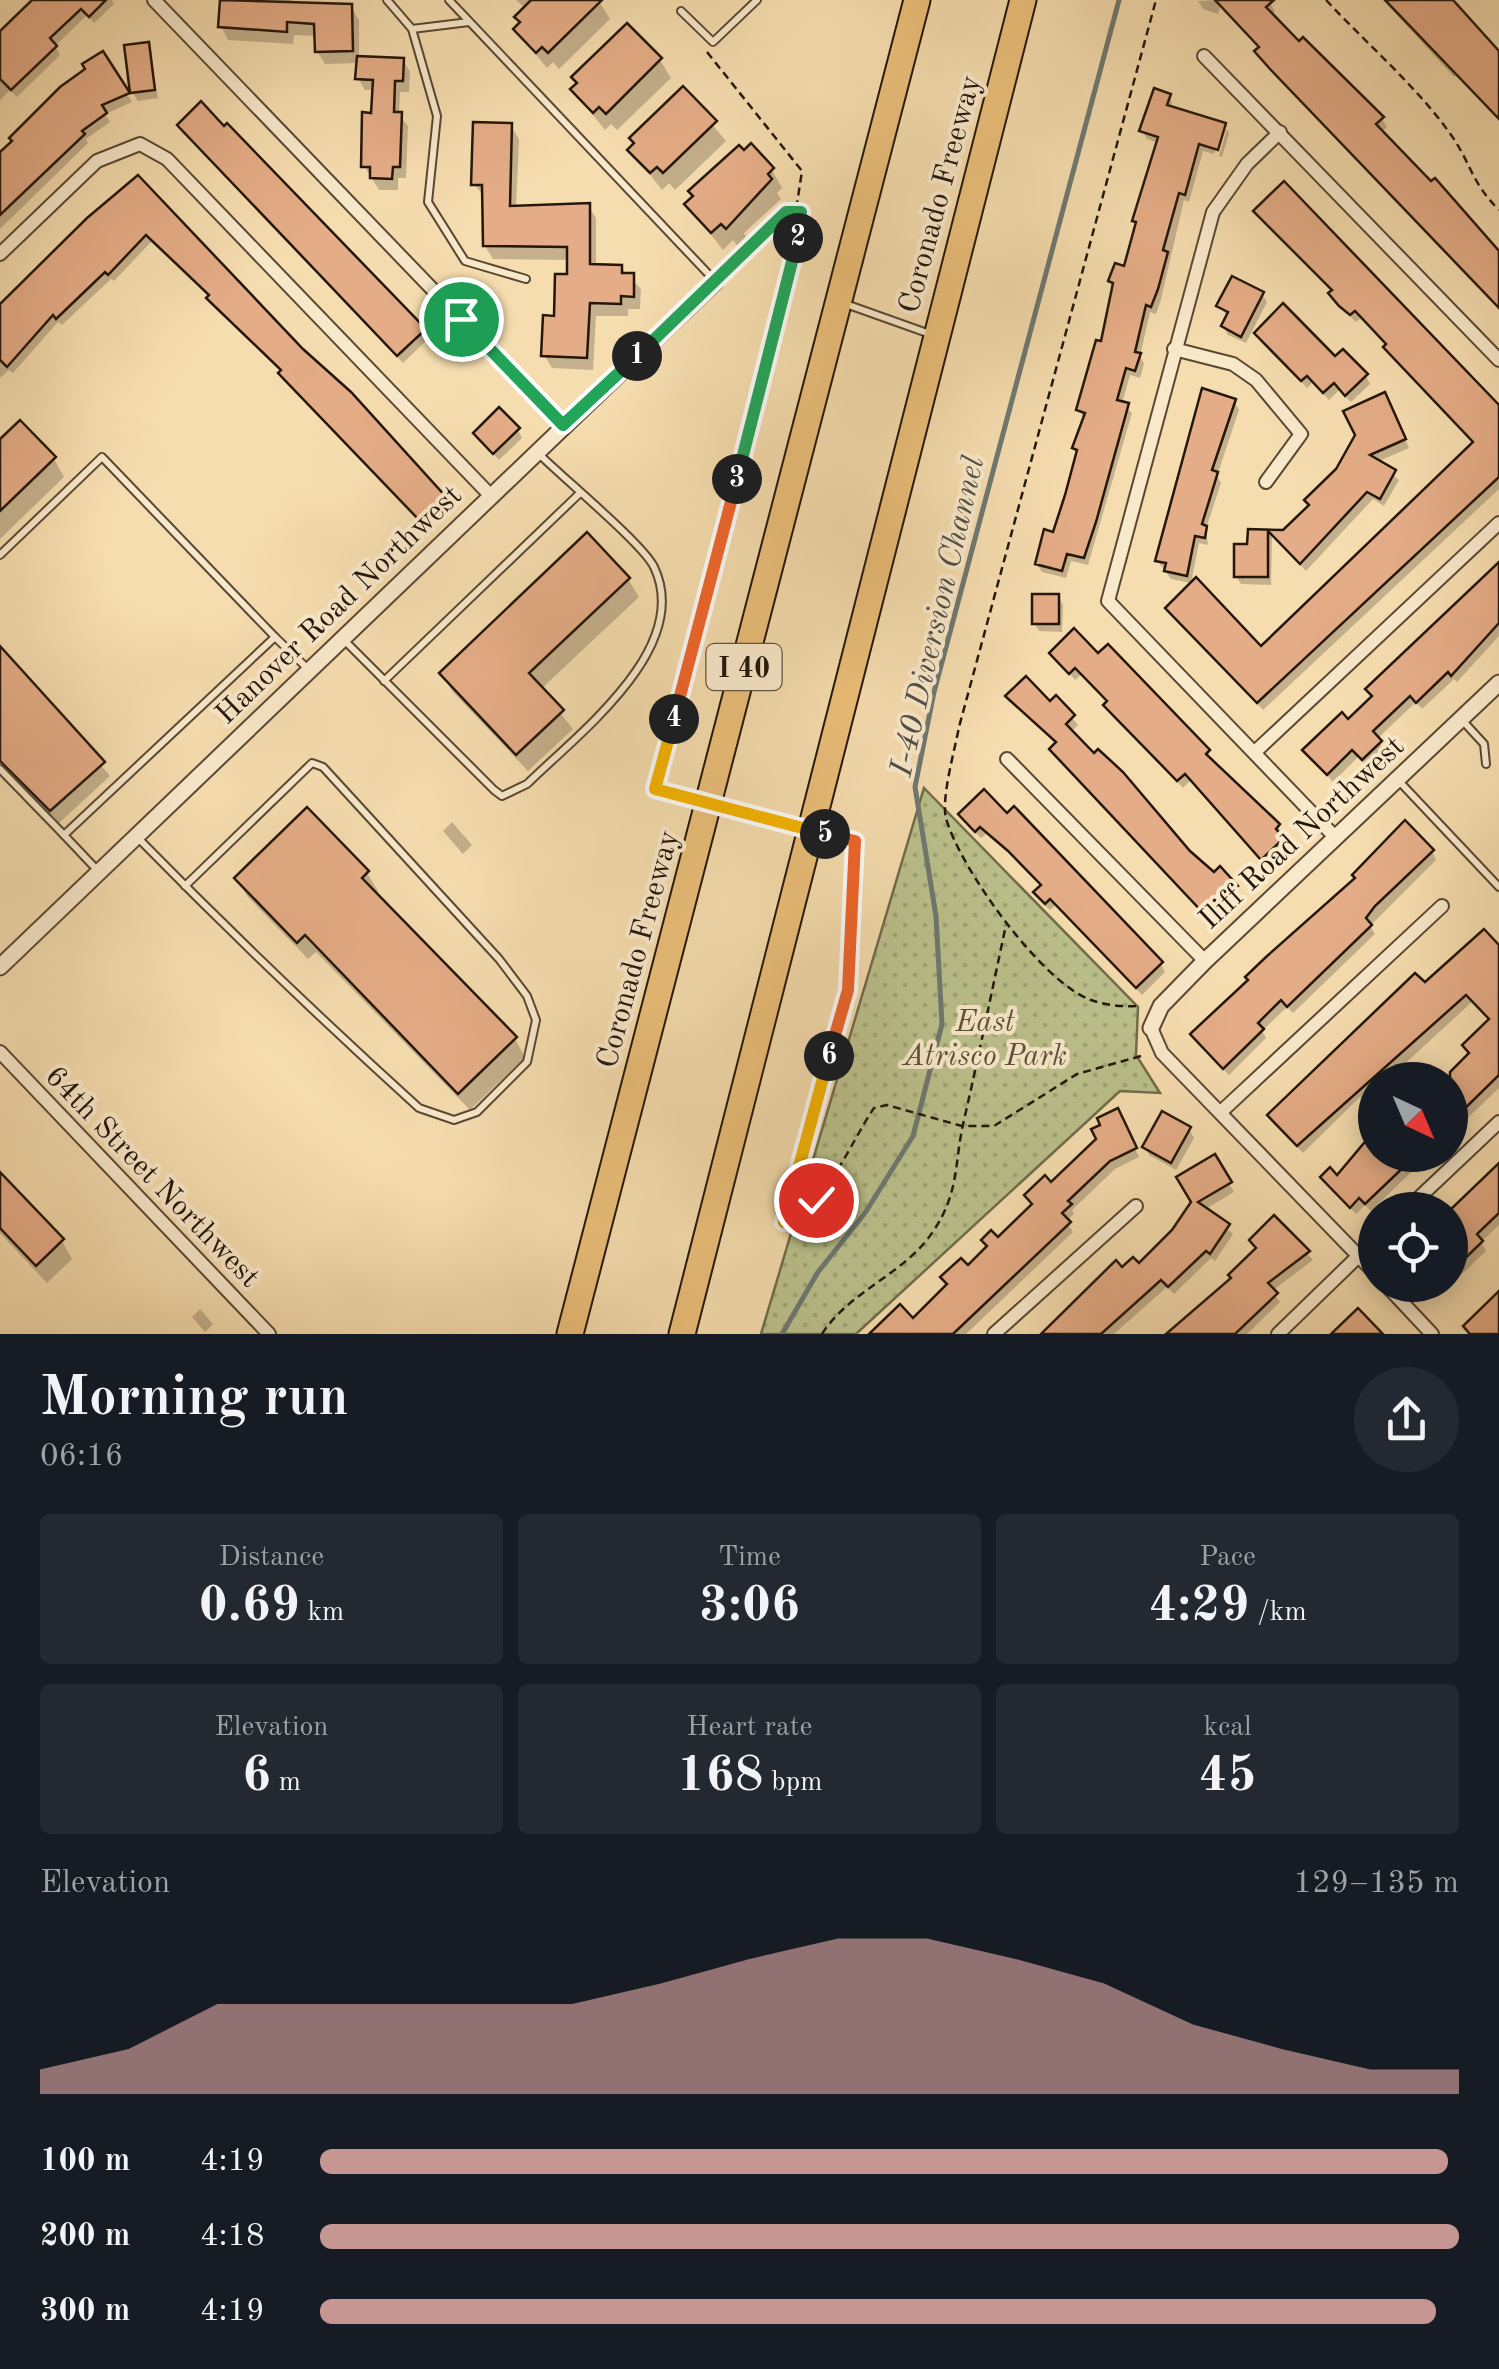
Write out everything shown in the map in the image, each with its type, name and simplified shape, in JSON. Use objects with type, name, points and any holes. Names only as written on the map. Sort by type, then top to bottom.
[{"type":"highway","name":"Coronado Freeway","points":[[570,1334],[916,0]]},
{"type":"highway","name":"Coronado Freeway","points":[[682,1334],[1024,0]]},
{"type":"street","points":[[154,0],[563,425]]},
{"type":"street","points":[[1204,56],[1499,360]]},
{"type":"street","points":[[1280,132],[1247,164],[1213,212],[1108,601],[1336,837]]},
{"type":"street","points":[[0,254],[97,161],[140,144],[167,159],[490,495]]},
{"type":"street","name":"Hanover Road Northwest","points":[[0,967],[716,282]]},
{"type":"street","points":[[1174,349],[1234,364],[1256,380],[1301,434],[1266,482]]},
{"type":"street","points":[[1256,752],[1499,523]]},
{"type":"street","name":"Iliff Road Northwest","points":[[1151,1028],[1161,1006],[1205,961],[1499,683]]},
{"type":"street","points":[[1007,760],[1205,961]]},
{"type":"street","points":[[1222,1111],[1442,906]]},
{"type":"street","points":[[1151,1028],[1162,1053],[1358,1256],[1278,1334]]},
{"type":"street","name":"64th Street Northwest","points":[[0,1052],[269,1334]]},
{"type":"street","points":[[1425,1192],[1499,1122]]},
{"type":"street","points":[[994,1334],[1136,1206]]},
{"type":"street","points":[[1402,1302],[1432,1334]]},
{"type":"lane","points":[[388,0],[412,28],[436,116],[428,202],[465,261],[526,279]]},
{"type":"lane","points":[[448,0],[708,269],[716,282]]},
{"type":"lane","points":[[681,10],[713,42],[757,0]]},
{"type":"lane","points":[[412,28],[469,22]]},
{"type":"lane","points":[[838,302],[936,336]]},
{"type":"lane","points":[[342,638],[472,772],[502,796],[526,784],[625,690],[663,620],[662,593],[653,564],[536,451]]},
{"type":"lane","points":[[0,555],[102,457],[309,670]]},
{"type":"lane","points":[[384,682],[579,494]]},
{"type":"lane","points":[[64,836],[275,636]]},
{"type":"lane","points":[[1461,720],[1484,744],[1486,764]]},
{"type":"lane","points":[[136,836],[185,886],[419,1108],[454,1120],[477,1112],[527,1062],[536,1020],[527,996],[499,959],[323,767],[312,763],[185,886]]},
{"type":"lane","points":[[0,769],[99,872]]},
{"type":"lane","points":[[1397,780],[1499,887]]},
{"type":"path","points":[[1136,1006],[1088,1000],[1006,923],[964,863],[944,814],[959,727],[1156,0]]},
{"type":"path","points":[[1326,0],[1448,129],[1464,154],[1475,186],[1499,210]]},
{"type":"path","points":[[703,48],[802,172],[796,211]]},
{"type":"path","points":[[716,282],[786,212],[801,212],[802,222],[748,440],[655,789],[855,841],[848,990],[784,1222],[804,1214],[816,1200],[874,1108],[901,1108],[962,1126],[994,1126],[1077,1074],[1141,1056]]},
{"type":"path","points":[[822,1334],[860,1296],[912,1257],[935,1230],[959,1176],[962,1126],[1006,923]]},
{"type":"green space","name":"East Atrisco Park","points":[[924,788],[1138,1007],[1136,1055],[1160,1093],[1120,1091],[856,1334],[761,1334]]},
{"type":"building","points":[[32,0],[106,0],[89,17],[81,9],[50,38],[57,46],[11,90],[0,79],[0,31]]},
{"type":"building","points":[[220,0],[352,4],[353,51],[315,52],[314,24],[287,22],[287,32],[218,27]]},
{"type":"building","points":[[531,0],[602,0],[548,53],[542,47],[536,53],[513,29],[520,22],[514,17]]},
{"type":"building","points":[[1215,0],[1274,0],[1266,7],[1299,41],[1303,37],[1384,117],[1376,124],[1431,181],[1435,178],[1499,251],[1499,308],[1270,69],[1254,51],[1259,47]]},
{"type":"building","points":[[1385,0],[1453,0],[1499,51],[1499,119]]},
{"type":"building","points":[[627,23],[662,58],[606,114],[599,107],[593,113],[570,89],[577,83],[571,77]]},
{"type":"building","points":[[149,42],[155,90],[130,93],[124,45]]},
{"type":"building","points":[[103,51],[130,93],[102,105],[107,113],[82,131],[85,134],[0,215],[0,152],[60,87],[85,69],[82,64]]},
{"type":"building","points":[[357,56],[404,58],[403,81],[395,81],[394,112],[402,112],[400,167],[393,167],[392,179],[370,178],[370,167],[361,167],[362,112],[371,113],[373,80],[355,79]]},
{"type":"building","points":[[683,86],[717,121],[663,173],[657,167],[650,173],[627,150],[634,143],[629,138]]},
{"type":"building","points":[[1154,88],[1171,94],[1167,105],[1226,123],[1218,150],[1199,144],[1185,195],[1179,193],[1163,250],[1168,252],[1158,289],[1151,307],[1146,305],[1135,352],[1141,353],[1135,371],[1126,368],[1117,400],[1129,403],[1096,522],[1084,558],[1067,554],[1062,571],[1035,564],[1044,529],[1053,532],[1065,495],[1077,450],[1072,448],[1085,413],[1076,410],[1096,340],[1101,341],[1113,283],[1108,281],[1115,263],[1124,266],[1136,222],[1132,221],[1158,137],[1139,131]]},
{"type":"building","points":[[201,101],[224,126],[227,123],[426,329],[397,356],[177,125]]},
{"type":"building","points":[[473,122],[512,123],[510,206],[590,203],[590,264],[622,265],[622,273],[634,273],[634,297],[621,296],[621,304],[590,303],[587,358],[541,356],[543,315],[554,316],[555,274],[567,274],[567,247],[483,246],[482,185],[471,185]]},
{"type":"building","points":[[751,143],[774,168],[768,174],[772,179],[726,229],[721,224],[711,233],[684,204],[693,196],[688,191],[739,145],[744,150]]},
{"type":"building","points":[[138,175],[303,349],[351,392],[447,498],[421,522],[278,373],[281,370],[146,235],[108,275],[105,272],[56,319],[53,315],[7,367],[0,360],[0,304],[87,218]]},
{"type":"building","points":[[1284,181],[1499,405],[1499,477],[1257,703],[1165,608],[1196,577],[1261,646],[1473,442],[1383,347],[1386,344],[1355,311],[1350,315],[1339,306],[1328,293],[1332,290],[1253,211]]},
{"type":"building","points":[[1232,276],[1264,292],[1241,337],[1221,326],[1228,312],[1216,306]]},
{"type":"building","points":[[1283,303],[1335,356],[1343,349],[1368,374],[1345,396],[1334,383],[1323,393],[1307,376],[1301,381],[1254,333]]},
{"type":"building","points":[[1202,388],[1236,399],[1212,470],[1218,472],[1202,524],[1207,526],[1205,538],[1195,536],[1187,576],[1164,571],[1166,563],[1155,561]]},
{"type":"building","points":[[1385,392],[1406,439],[1370,455],[1396,470],[1380,499],[1367,492],[1300,564],[1268,531],[1268,577],[1234,577],[1234,544],[1247,544],[1248,529],[1283,530],[1309,505],[1304,500],[1336,469],[1355,435],[1343,411]]},
{"type":"building","points":[[499,407],[520,428],[493,454],[473,433]]},
{"type":"building","points":[[20,420],[56,457],[0,511],[0,439]]},
{"type":"building","points":[[587,532],[630,578],[529,673],[564,710],[516,755],[439,673]]},
{"type":"building","points":[[1499,562],[1499,623],[1451,676],[1448,672],[1416,703],[1410,696],[1373,731],[1382,741],[1362,760],[1352,750],[1327,775],[1302,750],[1342,712],[1348,719],[1372,696],[1365,689]]},
{"type":"building","points":[[1032,594],[1059,594],[1059,624],[1032,624]]},
{"type":"building","points":[[1074,628],[1098,653],[1108,644],[1210,750],[1206,754],[1280,824],[1276,829],[1284,838],[1261,860],[1185,774],[1177,781],[1103,705],[1107,701],[1075,668],[1069,674],[1049,653]]},
{"type":"building","points":[[0,646],[105,762],[50,811],[0,761]]},
{"type":"building","points":[[1026,676],[1050,701],[1056,695],[1075,715],[1066,724],[1094,753],[1098,749],[1123,772],[1190,851],[1214,872],[1220,866],[1238,886],[1206,916],[1049,749],[1056,742],[1005,696]]},
{"type":"building","points":[[984,789],[1007,813],[1014,806],[1163,962],[1136,988],[1050,899],[1045,904],[1033,892],[1041,885],[1008,851],[980,827],[975,832],[958,814]]},
{"type":"building","points":[[307,807],[369,871],[362,878],[517,1037],[458,1094],[305,935],[297,943],[234,878]]},
{"type":"building","points":[[1405,820],[1434,850],[1375,906],[1366,918],[1372,925],[1287,1007],[1281,1000],[1258,1023],[1264,1029],[1223,1069],[1190,1034],[1248,980],[1245,977],[1266,957],[1355,878],[1352,875]]},
{"type":"building","points":[[1484,929],[1499,945],[1499,1075],[1468,1105],[1468,1062],[1460,1062],[1469,1053],[1462,1045],[1489,1019],[1466,995],[1391,1062],[1358,1062],[1358,1091],[1297,1146],[1267,1115],[1415,973],[1425,982]]},
{"type":"building","points":[[1118,1108],[1137,1148],[1110,1161],[1068,1201],[1072,1204],[1062,1213],[1071,1222],[953,1334],[869,1334],[900,1304],[913,1318],[947,1284],[940,1277],[961,1258],[968,1265],[987,1246],[981,1240],[991,1230],[998,1237],[1032,1204],[1024,1195],[1045,1175],[1051,1182],[1096,1139],[1091,1129],[1100,1125],[1097,1118]]},
{"type":"building","points":[[1162,1111],[1191,1127],[1171,1163],[1142,1147]]},
{"type":"building","points":[[1358,1150],[1358,1172],[1399,1172],[1378,1192],[1358,1192],[1358,1199],[1350,1208],[1320,1177],[1330,1167],[1337,1175]]},
{"type":"building","points":[[1215,1154],[1232,1182],[1198,1202],[1230,1224],[1210,1254],[1206,1251],[1168,1287],[1161,1280],[1101,1334],[1041,1334],[1116,1260],[1122,1267],[1133,1257],[1139,1263],[1172,1230],[1191,1202],[1176,1177]]},
{"type":"building","points":[[1499,1163],[1499,1213],[1477,1234],[1483,1241],[1468,1256],[1468,1193]]},
{"type":"building","points":[[0,1172],[64,1239],[36,1266],[0,1228]]},
{"type":"building","points":[[1274,1215],[1310,1251],[1268,1283],[1278,1293],[1235,1334],[1166,1334],[1231,1278],[1228,1275],[1256,1248],[1249,1240]]},
{"type":"building","points":[[1499,1291],[1499,1334],[1470,1334],[1463,1326]]},
{"type":"building","points":[[1358,1308],[1383,1334],[1331,1334]]},
{"type":"waterway","name":"I-40 Diversion Channel","points":[[782,1334],[818,1272],[865,1213],[913,1136],[942,1024],[936,916],[915,787],[934,692],[1119,0]]},
{"type":"route","points":[[461,319],[563,425],[786,212],[801,212],[802,222],[748,440],[655,789],[855,841],[848,990],[784,1222],[804,1214],[816,1200]]}]
